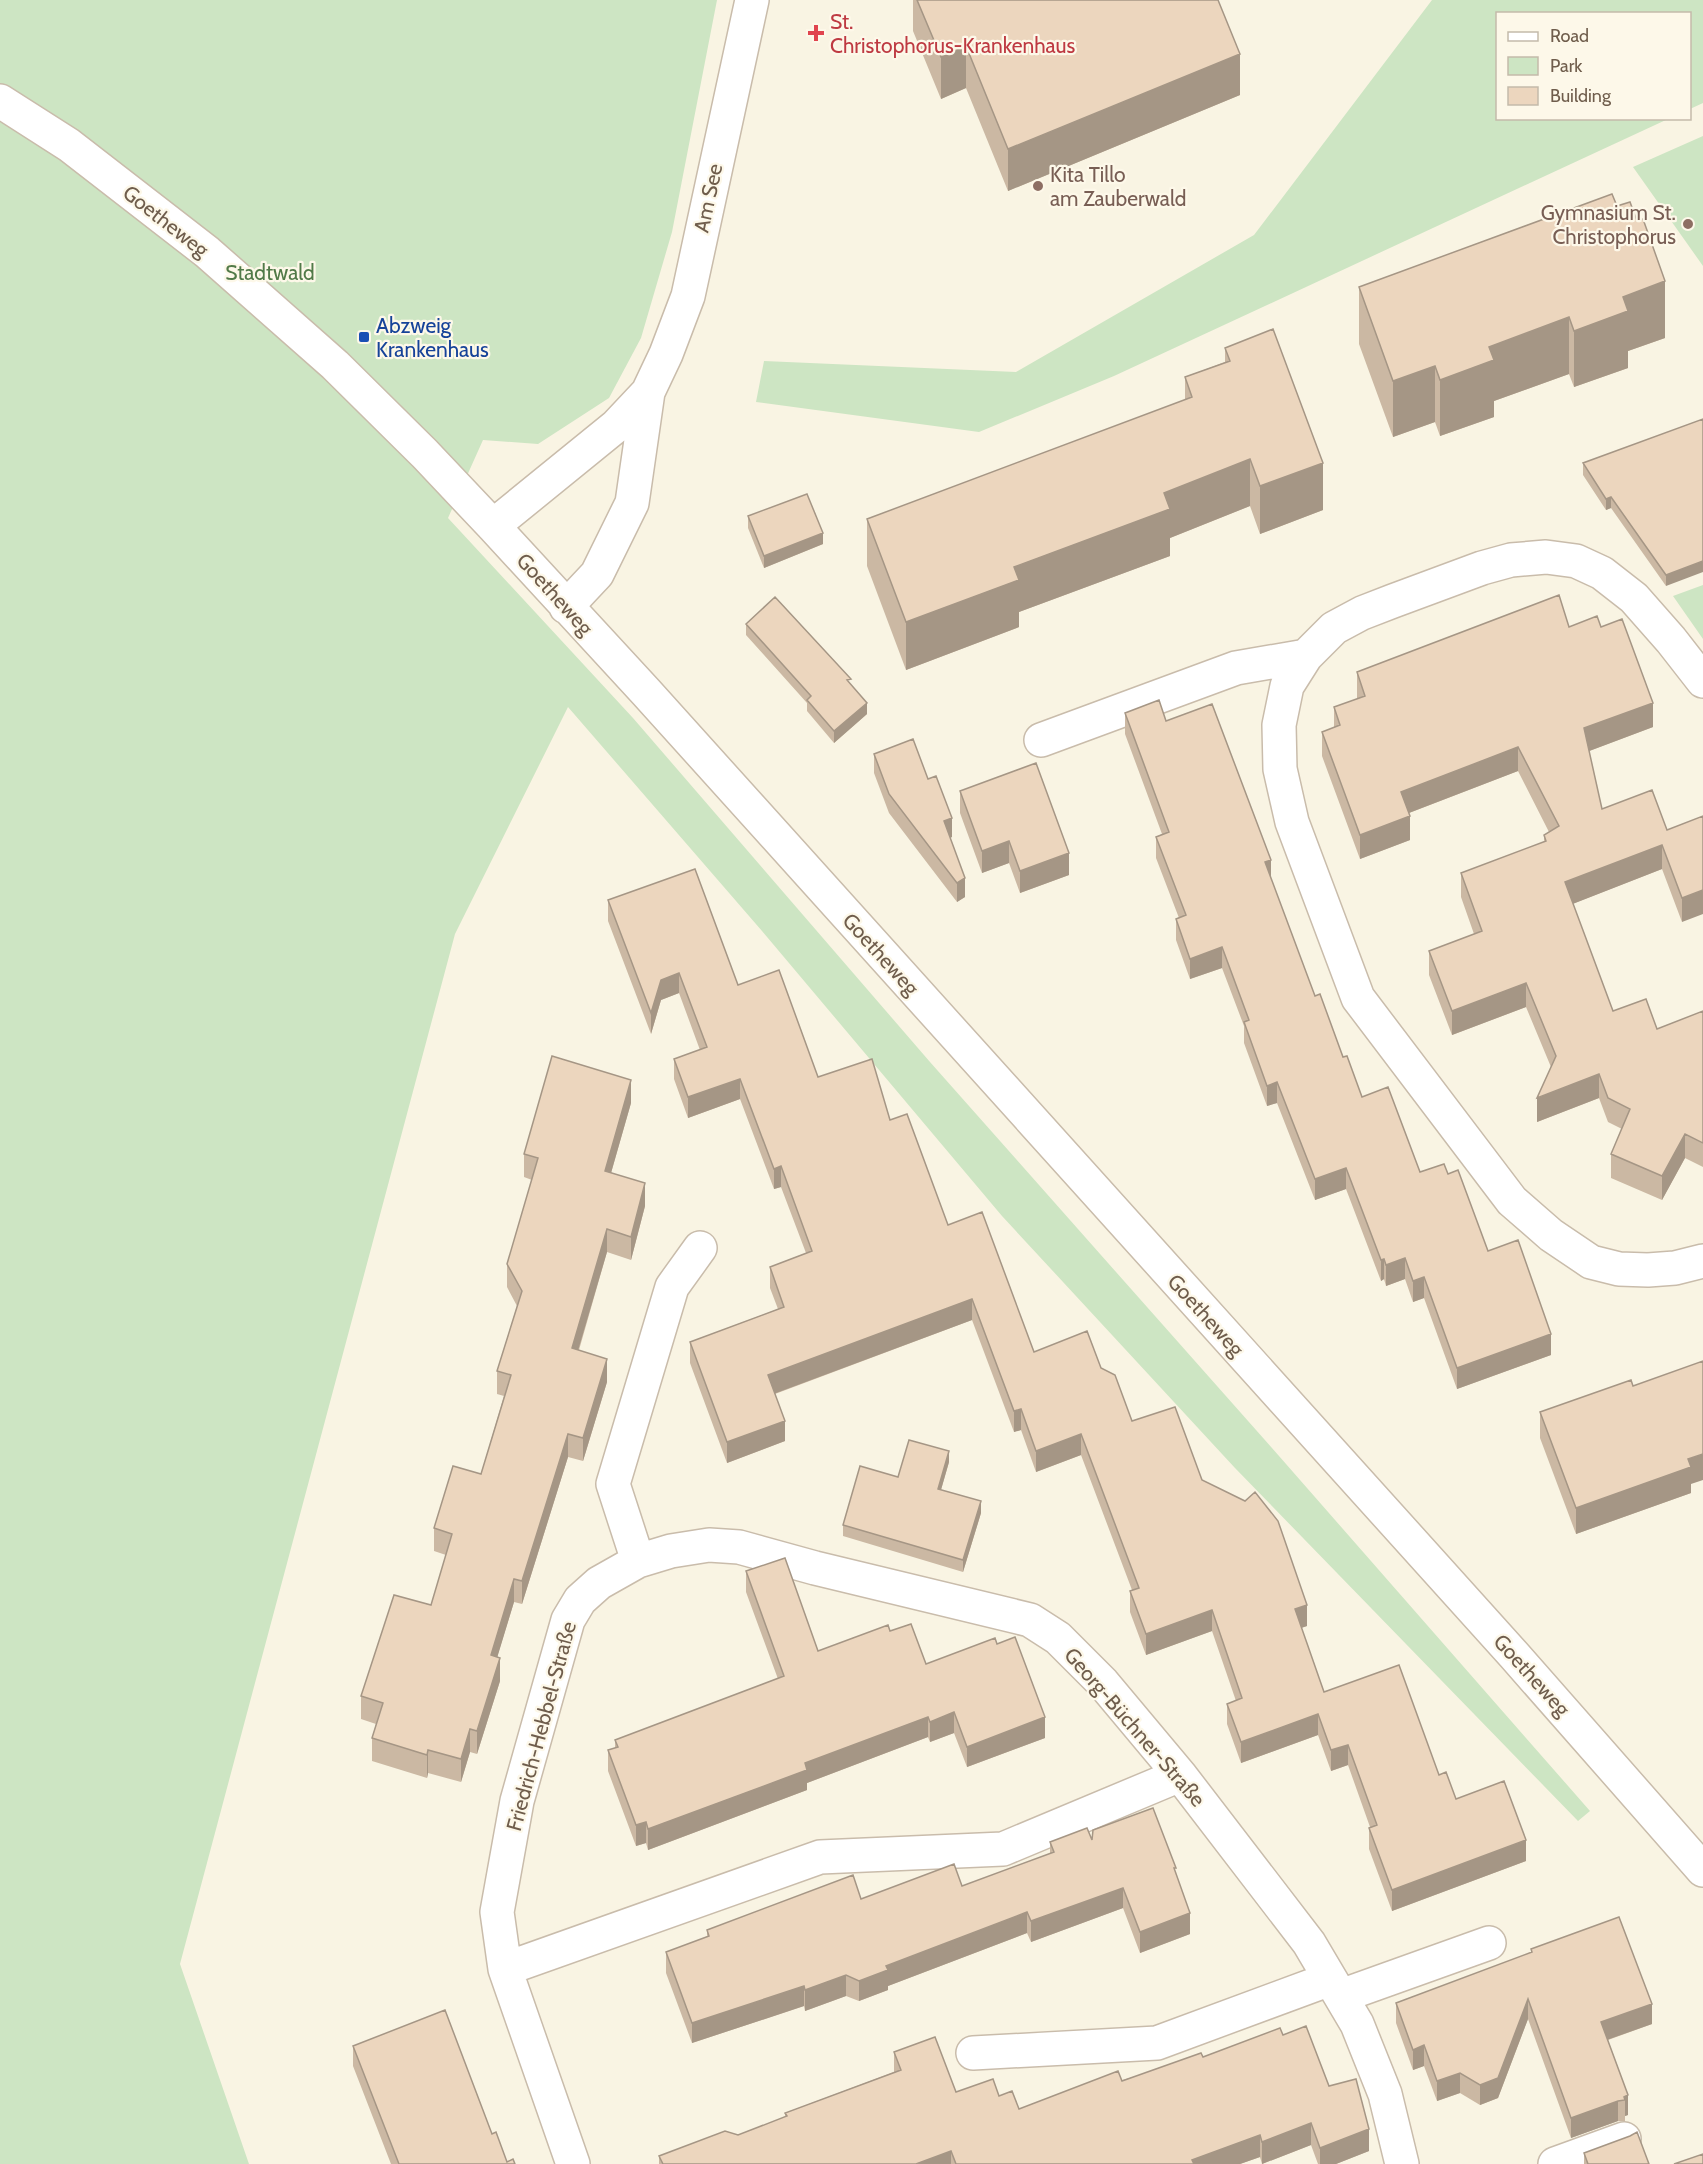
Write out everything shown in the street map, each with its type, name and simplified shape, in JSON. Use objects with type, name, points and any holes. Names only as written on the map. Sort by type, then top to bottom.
[{"type":"street","name":"Am See","points":[[566,607],[597,574],[632,503],[648,392],[666,354],[688,296],[752,0]]},
{"type":"street","name":"Goetheweg","points":[[0,100],[69,145],[207,252],[335,365],[494,525],[1514,1655],[1703,1870]]},
{"type":"street","name":"Am See","points":[[494,525],[616,426],[648,392]]},
{"type":"street","points":[[1703,681],[1634,598],[1602,573],[1576,561],[1546,557],[1511,560],[1482,568],[1362,613],[1334,628],[1306,656],[1287,686],[1279,725],[1280,769],[1292,822],[1359,998],[1512,1201],[1551,1235],[1591,1262],[1619,1269],[1675,1268],[1703,1261]]},
{"type":"street","points":[[1041,740],[1236,668],[1306,656]]},
{"type":"street","points":[[638,1561],[614,1484],[672,1287],[700,1248]]},
{"type":"street","name":"Georg-Büchner-Straße","points":[[638,1561],[688,1547],[709,1545],[739,1547],[815,1568],[1030,1620],[1058,1638],[1103,1683],[1180,1776],[1309,1943],[1357,2024],[1385,2094],[1402,2164]]},
{"type":"street","name":"Friedrich-Hebbel-Straße","points":[[573,2164],[505,1969],[497,1912],[517,1801],[568,1620],[580,1600],[598,1583],[638,1561]]},
{"type":"street","points":[[505,1969],[820,1857],[1003,1849],[1180,1776]]},
{"type":"street","points":[[973,2053],[1157,2043],[1489,1942]]},
{"type":"street","points":[[1555,2164],[1624,2139]]},
{"type":"green space","name":"Stadtwald","points":[[0,0],[717,0],[672,232],[641,338],[609,398],[538,444],[483,440],[448,518],[633,718],[930,1062],[1590,1811],[1578,1821],[1235,1468],[1002,1216],[762,931],[568,707],[455,934],[180,1964],[249,2164],[0,2164]]},
{"type":"green space","points":[[1432,0],[1703,0],[1703,103],[1691,109],[1691,12],[1496,12],[1496,120],[1666,120],[1114,376],[979,432],[756,402],[764,361],[1016,372],[1254,235]]},
{"type":"green space","name":"Gymnasium St. Christophorus","points":[[1703,136],[1703,266],[1633,167]]},
{"type":"green space","points":[[1703,585],[1703,639],[1673,596]]},
{"type":"building","points":[[917,0],[1218,0],[1240,54],[1008,149],[966,46],[941,57]]},
{"type":"building","points":[[1612,194],[1617,206],[1630,202],[1637,221],[1643,219],[1665,281],[1623,297],[1628,311],[1574,331],[1569,317],[1489,347],[1494,360],[1440,380],[1435,366],[1393,381],[1359,287]]},
{"type":"building","points":[[1273,329],[1323,463],[1260,486],[1250,459],[1164,493],[1170,509],[1014,567],[1019,580],[906,622],[867,519],[1192,397],[1185,377],[1230,361],[1225,348]]},
{"type":"building","points":[[1703,419],[1703,561],[1666,575],[1611,497],[1606,499],[1583,463]]},
{"type":"building","points":[[807,494],[823,533],[764,556],[748,516]]},
{"type":"building","points":[[1559,595],[1569,627],[1597,616],[1601,627],[1622,619],[1653,703],[1584,728],[1602,809],[1652,790],[1667,830],[1703,816],[1703,890],[1682,898],[1662,845],[1565,882],[1613,1011],[1646,999],[1657,1029],[1703,1011],[1703,1143],[1685,1134],[1662,1176],[1611,1154],[1630,1109],[1608,1098],[1599,1074],[1537,1098],[1556,1056],[1526,983],[1452,1011],[1429,951],[1482,931],[1461,873],[1546,841],[1544,835],[1559,826],[1518,747],[1401,792],[1410,816],[1360,835],[1322,732],[1340,725],[1334,707],[1365,696],[1357,672]]},
{"type":"building","points":[[775,597],[851,679],[847,680],[867,703],[834,731],[807,700],[811,696],[746,624]]},
{"type":"building","points":[[1159,700],[1166,721],[1212,704],[1271,860],[1265,862],[1315,996],[1320,994],[1343,1057],[1347,1056],[1362,1097],[1388,1087],[1420,1172],[1444,1164],[1448,1174],[1458,1170],[1488,1251],[1518,1240],[1551,1334],[1457,1368],[1424,1277],[1413,1281],[1405,1258],[1386,1265],[1384,1259],[1381,1260],[1346,1168],[1315,1179],[1277,1082],[1267,1086],[1244,1022],[1249,1020],[1222,947],[1190,959],[1176,919],[1186,915],[1156,837],[1169,832],[1125,713]]},
{"type":"building","points":[[913,739],[928,779],[936,776],[952,818],[944,821],[965,878],[957,883],[889,794],[874,754]]},
{"type":"building","points":[[1036,763],[1069,853],[1020,871],[1009,841],[982,851],[960,791]]},
{"type":"building","points":[[695,869],[738,985],[779,970],[818,1077],[872,1059],[890,1120],[907,1114],[948,1225],[982,1212],[1034,1352],[1087,1331],[1101,1368],[1115,1375],[1132,1421],[1175,1407],[1202,1480],[1245,1501],[1255,1492],[1278,1521],[1307,1605],[1295,1609],[1324,1692],[1399,1665],[1439,1775],[1446,1772],[1456,1799],[1504,1781],[1526,1840],[1392,1890],[1369,1828],[1377,1825],[1348,1745],[1331,1750],[1318,1714],[1241,1742],[1227,1704],[1242,1698],[1212,1610],[1146,1634],[1130,1591],[1139,1588],[1081,1434],[1036,1451],[1021,1409],[1014,1411],[972,1299],[768,1375],[785,1421],[727,1442],[690,1342],[784,1307],[770,1267],[812,1251],[781,1166],[774,1169],[740,1079],[688,1097],[674,1059],[707,1047],[679,973],[661,980],[651,1013],[608,900]]},
{"type":"building","points":[[552,1056],[631,1080],[605,1171],[645,1183],[631,1237],[607,1229],[572,1348],[607,1359],[583,1438],[568,1434],[522,1581],[514,1579],[491,1655],[500,1658],[477,1731],[470,1729],[461,1759],[428,1750],[427,1755],[372,1738],[383,1703],[361,1696],[394,1595],[431,1605],[452,1534],[434,1528],[453,1466],[481,1474],[511,1375],[497,1371],[522,1291],[507,1264],[538,1158],[524,1154]]},
{"type":"building","points":[[1703,1361],[1703,1454],[1688,1459],[1691,1467],[1576,1508],[1540,1412],[1631,1380],[1633,1386]]},
{"type":"building","points":[[909,1440],[949,1451],[938,1489],[981,1501],[963,1560],[843,1525],[860,1466],[898,1477]]},
{"type":"building","points":[[785,1558],[818,1651],[888,1625],[890,1631],[911,1624],[926,1664],[995,1638],[997,1644],[1015,1637],[1045,1717],[967,1747],[954,1712],[930,1722],[928,1717],[805,1763],[807,1770],[648,1829],[646,1822],[636,1825],[608,1750],[618,1747],[615,1740],[784,1676],[746,1571]]},
{"type":"building","points":[[1153,1808],[1190,1913],[1140,1932],[1123,1888],[1031,1921],[1027,1912],[886,1966],[888,1970],[859,1981],[846,1975],[805,1990],[804,1986],[692,2023],[666,1952],[709,1936],[707,1930],[853,1875],[861,1899],[954,1864],[962,1886],[1054,1852],[1050,1842],[1087,1828],[1092,1840],[1093,1830]]},
{"type":"building","points":[[1619,1917],[1652,2004],[1601,2022],[1628,2095],[1624,2097],[1625,2100],[1571,2118],[1528,1999],[1498,2078],[1480,2085],[1460,2073],[1437,2081],[1424,2045],[1413,2050],[1396,2003],[1532,1952],[1531,1949]]},
{"type":"building","points":[[445,2010],[492,2134],[496,2132],[507,2162],[513,2159],[515,2164],[399,2164],[353,2046]]},
{"type":"building","points":[[1306,2026],[1329,2086],[1356,2079],[1369,2129],[1320,2148],[1311,2123],[1262,2142],[1260,2135],[1192,2160],[1194,2164],[956,2164],[951,2151],[916,2164],[663,2164],[659,2156],[725,2131],[738,2135],[787,2116],[785,2113],[901,2070],[894,2052],[935,2037],[956,2092],[993,2079],[999,2096],[1012,2091],[1019,2109],[1118,2071],[1122,2081],[1201,2053],[1203,2057],[1280,2028],[1283,2035]]},
{"type":"building","points":[[1637,2132],[1649,2164],[1588,2164],[1584,2153]]},
{"type":"building","points":[[1703,2154],[1703,2164],[1674,2164]]},
{"type":"place","name":"St. Christophorus-Krankenhaus","points":[[816,33]]},
{"type":"place","name":"Kita Tillo am Zauberwald","points":[[1038,186]]},
{"type":"place","name":"Gymnasium St. Christophorus","points":[[1688,224]]},
{"type":"place","name":"Abzweig Krankenhaus","points":[[364,337]]}]
